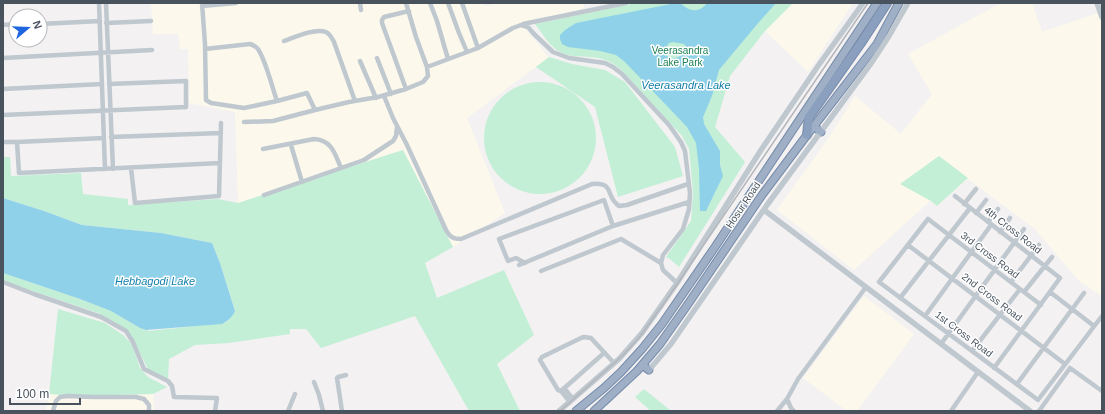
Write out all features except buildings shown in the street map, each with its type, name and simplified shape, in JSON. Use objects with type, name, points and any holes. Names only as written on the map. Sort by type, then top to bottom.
[{"type":"highway","name":"Hosur Road","points":[[576,411],[604,388],[642,349],[662,324],[877,3]]},
{"type":"highway","points":[[806,134],[809,117],[887,3]]},
{"type":"highway","name":"Hosur Road","points":[[594,411],[642,365],[660,344],[686,308],[755,204],[806,134],[877,44],[899,3]]},
{"type":"highway","points":[[813,126],[821,132]]},
{"type":"highway","points":[[747,198],[755,204]]},
{"type":"highway","points":[[642,365],[649,370]]},
{"type":"street","points":[[99,3],[105,169]]},
{"type":"street","points":[[106,3],[112,169]]},
{"type":"street","points":[[236,3],[202,5],[206,100],[211,103],[244,108],[307,93],[315,110]]},
{"type":"street","points":[[360,3],[361,10]]},
{"type":"street","points":[[244,122],[273,121],[355,101],[376,98],[423,82],[428,76],[406,3]]},
{"type":"street","points":[[430,3],[438,20],[448,58]]},
{"type":"street","points":[[448,3],[467,52]]},
{"type":"street","points":[[462,3],[478,48]]},
{"type":"street","points":[[426,67],[478,48],[522,25],[626,3]]},
{"type":"street","points":[[559,411],[614,363],[642,333],[677,283],[761,150],[863,3]]},
{"type":"street","points":[[649,370],[672,344],[764,210],[875,57],[908,3]]},
{"type":"street","points":[[1097,3],[1102,17]]},
{"type":"street","points":[[406,89],[382,24],[382,20],[384,17],[408,11]]},
{"type":"street","points":[[48,24],[100,21]]},
{"type":"street","points":[[106,23],[151,21]]},
{"type":"street","points":[[522,25],[528,27],[553,52],[569,58],[605,63],[614,67],[669,125],[681,142],[685,151],[688,169],[688,184],[690,193],[689,209],[682,229],[663,255],[660,263]]},
{"type":"street","points":[[284,41],[310,32],[327,32],[334,42],[355,101]]},
{"type":"street","points":[[205,49],[250,44],[254,46],[258,49],[263,59],[277,101]]},
{"type":"street","points":[[3,58],[152,50]]},
{"type":"street","points":[[377,58],[391,94]]},
{"type":"street","points":[[360,61],[376,98]]},
{"type":"street","points":[[3,115],[103,112],[186,107],[186,81],[109,84]]},
{"type":"street","points":[[3,89],[102,84]]},
{"type":"street","points":[[384,96],[397,127],[407,145],[446,230],[452,238],[461,239],[592,184],[601,183],[606,185],[614,203],[619,206],[688,184]]},
{"type":"street","points":[[131,168],[135,203],[219,196],[221,123]]},
{"type":"street","points":[[264,195],[364,160],[393,141],[396,136],[397,127]]},
{"type":"street","points":[[111,137],[221,133]]},
{"type":"street","points":[[3,142],[104,138]]},
{"type":"street","points":[[264,149],[314,139],[320,140],[326,142],[332,148],[342,168]]},
{"type":"street","points":[[17,142],[19,173],[220,163]]},
{"type":"street","points":[[290,145],[302,182]]},
{"type":"street","points":[[964,204],[976,189]]},
{"type":"street","name":"4th Cross Road","points":[[955,196],[1060,278],[1050,292]]},
{"type":"street","points":[[525,263],[516,258],[508,261],[499,239],[604,200],[613,226]]},
{"type":"street","points":[[976,213],[986,200]]},
{"type":"street","points":[[519,265],[613,226],[689,202]]},
{"type":"street","points":[[900,298],[970,208]]},
{"type":"street","points":[[925,316],[971,252],[998,209]]},
{"type":"street","points":[[764,210],[1030,411]]},
{"type":"street","points":[[1000,232],[1010,218]]},
{"type":"street","name":"3rd Cross Road","points":[[908,245],[928,219],[1041,305]]},
{"type":"street","points":[[941,344],[1024,229]]},
{"type":"street","points":[[541,271],[621,239],[660,263],[663,270],[677,283]]},
{"type":"street","name":"2nd Cross Road","points":[[908,245],[1065,364]]},
{"type":"street","name":"1st Cross Road","points":[[908,245],[879,282],[900,298],[1038,400],[1065,364]]},
{"type":"street","points":[[1010,282],[1039,245]]},
{"type":"street","points":[[972,351],[1000,315],[1052,257]]},
{"type":"street","points":[[3,282],[101,317],[126,331],[133,342],[144,369],[168,381],[172,386],[174,397],[217,398],[215,411]]},
{"type":"street","points":[[777,411],[787,398],[798,379],[866,287]]},
{"type":"street","points":[[994,368],[1050,292],[1094,326]]},
{"type":"street","points":[[1017,384],[1084,293]]},
{"type":"street","points":[[1065,364],[1102,316]]},
{"type":"street","points":[[571,400],[562,389],[558,390],[540,360],[542,357],[584,337],[591,338],[614,363]]},
{"type":"street","points":[[562,389],[604,353]]},
{"type":"street","points":[[1039,411],[1070,368],[1102,391]]},
{"type":"street","points":[[951,411],[978,372]]},
{"type":"street","points":[[342,411],[337,378],[346,375]]},
{"type":"street","points":[[314,382],[323,411]]},
{"type":"street","points":[[288,411],[295,394]]},
{"type":"street","points":[[53,411],[56,401],[60,397],[67,396],[136,397],[144,399],[150,405],[149,411]]},
{"type":"street","points":[[787,398],[791,408],[794,411]]},
{"type":"shaded area","points":[[151,3],[483,3],[484,6],[500,3],[584,3],[584,8],[522,25],[549,57],[467,118],[505,213],[453,247],[403,150],[238,203],[235,112],[189,103],[188,49],[180,49],[178,34],[153,34]]},
{"type":"shaded area","points":[[793,3],[853,3],[808,72],[765,31]]},
{"type":"shaded area","points":[[1007,3],[1032,3],[1042,32],[1098,13],[1102,24],[1102,296],[1080,282],[1035,229],[968,179],[937,206],[930,201],[854,270],[777,210],[830,136],[855,96],[901,134],[932,94],[908,54],[997,5]]},
{"type":"shaded area","points":[[864,296],[914,334],[857,411],[847,411],[803,378]]},
{"type":"shaded area","points":[[49,394],[79,396],[153,394],[154,411],[46,411]]},
{"type":"green space","name":"Veerasandra Lake","points":[[636,3],[793,3],[765,31],[730,76],[715,127],[745,162],[679,267],[666,257],[691,221],[693,193],[689,149],[682,136],[616,66],[602,59],[575,56],[560,52],[549,43],[535,24]]},
{"type":"green space","points":[[549,57],[572,64],[605,70],[625,82],[675,147],[683,176],[618,197],[595,107],[536,67]]},
{"type":"green space","points":[[540,82],[561,86],[580,98],[592,117],[596,138],[592,159],[580,178],[561,190],[540,194],[519,190],[500,178],[488,159],[484,138],[488,117],[500,98],[519,86]]},
{"type":"green space","points":[[403,150],[453,247],[425,263],[437,298],[504,270],[534,335],[497,364],[520,411],[469,411],[415,316],[321,348],[306,329],[290,329],[290,334],[229,343],[195,345],[169,359],[168,379],[148,369],[130,333],[119,325],[98,313],[3,281],[3,273],[111,311],[140,328],[149,331],[224,323],[229,320],[235,310],[212,243],[161,233],[82,225],[3,198],[3,157],[10,157],[11,176],[81,173],[83,194],[128,199],[128,205],[218,199],[238,203]]},
{"type":"green space","points":[[939,156],[968,178],[937,206],[931,201],[900,184]]},
{"type":"green space","points":[[58,309],[105,323],[123,335],[132,344],[140,368],[148,377],[167,387],[153,394],[79,396],[49,394]]},
{"type":"green space","points":[[644,389],[671,411],[651,411],[635,397]]},
{"type":"water","name":"Veerasandra Lake","points":[[676,3],[681,3],[690,10],[698,10],[707,3],[776,3],[719,70],[712,96],[703,117],[704,124],[720,151],[720,165],[723,176],[706,211],[700,211],[699,169],[696,143],[687,127],[625,62],[616,55],[600,51],[568,47],[562,44],[560,35],[576,23]],"holes":[[[673,42],[684,44],[688,51],[678,57],[668,57],[666,50],[669,43]]]},
{"type":"water","name":"Hebbagodi Lake","points":[[3,198],[82,225],[161,233],[212,243],[235,311],[230,319],[222,324],[146,330],[111,311],[3,273]]},
{"type":"railway","points":[[560,411],[622,356],[638,339],[667,299],[868,3]]},
{"type":"park label","name":"Veerasandra Lake Park","points":[[680,56]]}]
